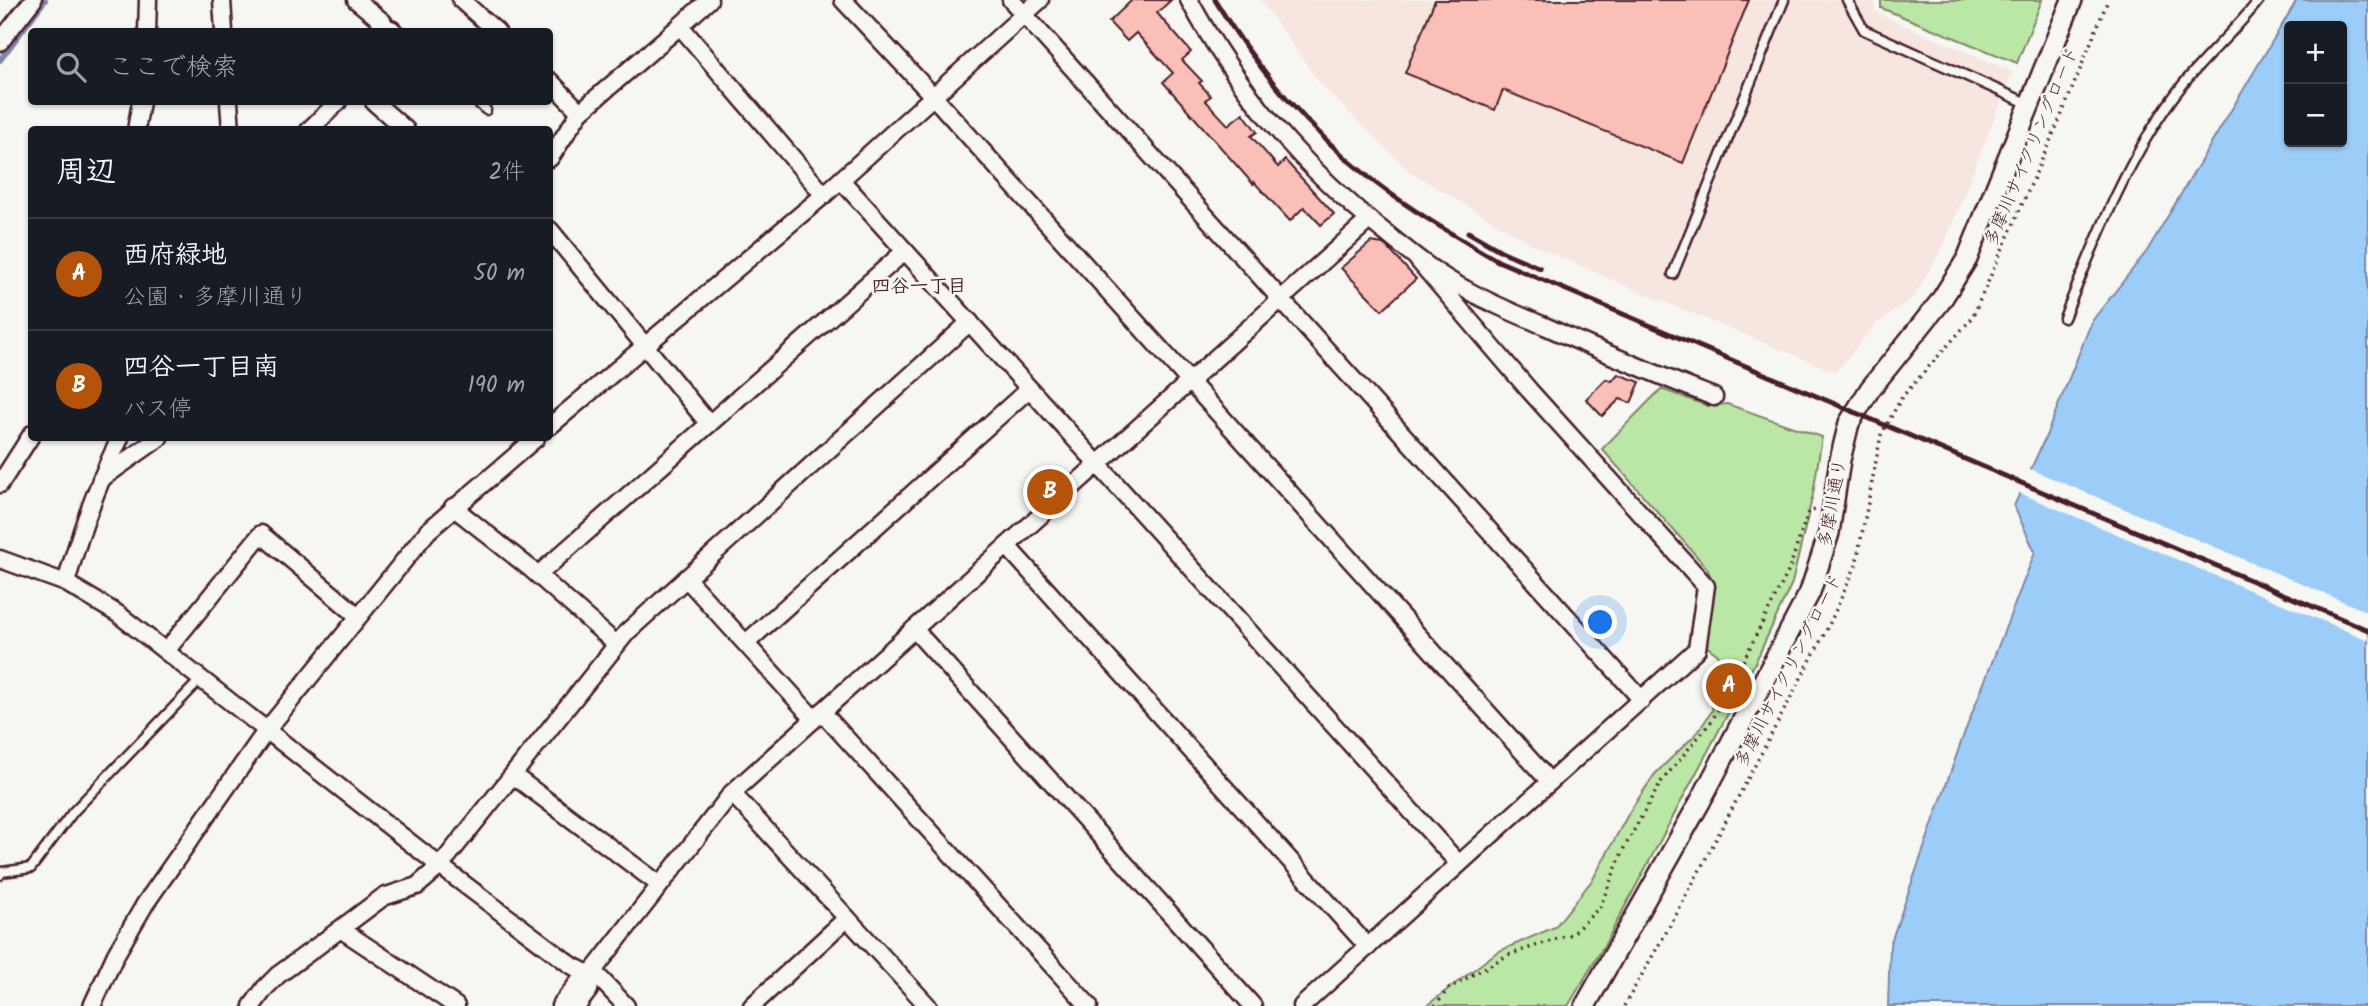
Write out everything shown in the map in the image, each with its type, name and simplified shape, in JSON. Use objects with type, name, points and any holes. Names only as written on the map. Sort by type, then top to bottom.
[{"type":"street","points":[[0,42],[33,0]]},
{"type":"street","points":[[147,28],[148,0]]},
{"type":"street","points":[[222,0],[224,28]]},
{"type":"street","points":[[356,0],[381,27]]},
{"type":"street","points":[[460,0],[492,28]]},
{"type":"street","points":[[553,153],[580,112],[709,0]]},
{"type":"street","points":[[843,0],[932,95],[1550,782]]},
{"type":"street","points":[[1011,0],[1642,700]]},
{"type":"street","points":[[553,423],[824,195],[1040,0]]},
{"type":"street","points":[[1189,0],[1213,44],[1272,125],[1315,173],[1418,261],[1465,290],[1510,311],[1613,357],[1714,397]]},
{"type":"street","name":"多摩川通り","points":[[1585,1006],[1700,802],[1793,626],[1821,563],[1849,424],[1870,389],[1940,302],[1967,259],[2072,0]]},
{"type":"street","points":[[680,26],[824,195]]},
{"type":"street","points":[[553,84],[580,112]]},
{"type":"street","points":[[137,126],[140,105]]},
{"type":"street","points":[[229,105],[231,126]]},
{"type":"street","points":[[313,126],[335,105]]},
{"type":"street","points":[[377,105],[401,126]]},
{"type":"street","points":[[841,180],[1460,863]]},
{"type":"street","points":[[560,1006],[660,886],[732,793],[1369,220]]},
{"type":"street","points":[[553,234],[709,424]]},
{"type":"street","points":[[538,575],[905,251]]},
{"type":"street","points":[[1302,1006],[1697,649],[1706,586],[1529,390],[1418,261]]},
{"type":"street","points":[[256,1005],[278,975],[383,897],[417,886],[440,866],[616,644],[970,322]]},
{"type":"street","points":[[746,643],[1029,388]]},
{"type":"street","points":[[0,484],[28,440]]},
{"type":"street","points":[[66,583],[78,539],[99,481],[119,441]]},
{"type":"street","points":[[99,481],[155,441]]},
{"type":"street","points":[[92,1006],[116,954],[145,904],[266,731],[428,531],[532,441]]},
{"type":"street","points":[[453,507],[538,575],[616,644]]},
{"type":"street","points":[[166,650],[261,534],[358,615]]},
{"type":"street","points":[[1007,546],[1368,947]]},
{"type":"street","points":[[0,559],[66,583],[118,614],[440,866],[571,965],[590,972],[626,1006]]},
{"type":"street","points":[[687,578],[1089,1006]]},
{"type":"street","points":[[914,629],[1253,1006]]},
{"type":"street","points":[[514,776],[660,886]]},
{"type":"street","points":[[732,793],[928,1006]]},
{"type":"street","points":[[763,1003],[847,918]]},
{"type":"street","points":[[342,930],[456,1006]]},
{"type":"street","points":[[577,1006],[589,990],[590,972]]},
{"type":"lane","points":[[1673,274],[1784,0]]},
{"type":"lane","points":[[1847,0],[1864,30],[2029,104]]},
{"type":"lane","points":[[2064,318],[2125,177],[2145,139],[2192,73],[2243,22],[2259,0]]},
{"type":"lane","points":[[480,105],[486,110]]},
{"type":"lane","points":[[0,875],[2,872],[31,868],[73,812],[201,679]]},
{"type":"path","name":"多摩川サイクリングロード","points":[[1624,1006],[1676,915],[1829,625],[1856,565],[1881,435],[1902,397],[1972,318],[2062,114],[2108,0]]},
{"type":"path","points":[[1435,1006],[1449,988],[1508,955],[1572,934],[1600,907],[1624,848],[1661,782],[1712,722],[1789,570],[1808,512],[1834,504]]},
{"type":"shaded area","points":[[1260,0],[1875,0],[1875,11],[1883,16],[2013,72],[1943,247],[1913,298],[1876,324],[1836,372],[1628,287],[1529,243],[1409,171],[1322,86]]},
{"type":"green space","points":[[1881,0],[2042,0],[2017,63],[1881,8]]},
{"type":"green space","points":[[1661,389],[1708,406],[1727,404],[1822,437],[1813,494],[1792,583],[1756,661],[1605,944],[1568,1006],[1426,1006],[1497,952],[1555,927],[1593,879],[1630,811],[1655,774],[1697,733],[1712,711],[1718,655],[1705,645],[1714,585],[1707,568],[1602,449]]},
{"type":"water","points":[[2297,0],[2368,0],[2368,1006],[1888,1006],[1890,945],[1964,734],[2035,552],[2014,506],[2046,436],[2092,321],[2147,251],[2284,22],[2284,147],[2347,147],[2347,21],[2284,21]]},
{"type":"pier","points":[[2028,468],[2368,612],[2368,640],[2017,492]]},
{"type":"building","points":[[1132,0],[1171,0],[1157,13],[1191,52],[1182,60],[1202,81],[1199,83],[1211,96],[1205,100],[1228,125],[1243,113],[1257,132],[1251,136],[1278,167],[1285,160],[1334,214],[1321,225],[1304,207],[1290,221],[1254,182],[1253,184],[1163,82],[1173,73],[1136,33],[1127,41],[1109,22]]},
{"type":"building","points":[[1435,0],[1749,0],[1683,163],[1503,90],[1495,110],[1405,73]]},
{"type":"building","points":[[1371,242],[1387,247],[1416,279],[1382,310],[1341,268]]},
{"type":"building","points":[[1618,374],[1640,382],[1631,403],[1620,399],[1602,416],[1586,399],[1606,379],[1612,381]]},
{"type":"waterway","points":[[0,60],[45,0]]},
{"type":"railway","points":[[1215,0],[1266,74],[1327,141],[1372,180],[1403,202],[1498,261],[2368,630]]},
{"type":"railway","points":[[1468,232],[1501,251],[1540,268]]},
{"type":"place","name":"四谷一丁目南","points":[[1050,492]]},
{"type":"place","name":"西府緑地","points":[[1729,686]]},
{"type":"district","name":"四谷一丁目","points":[[919,285]]}]
